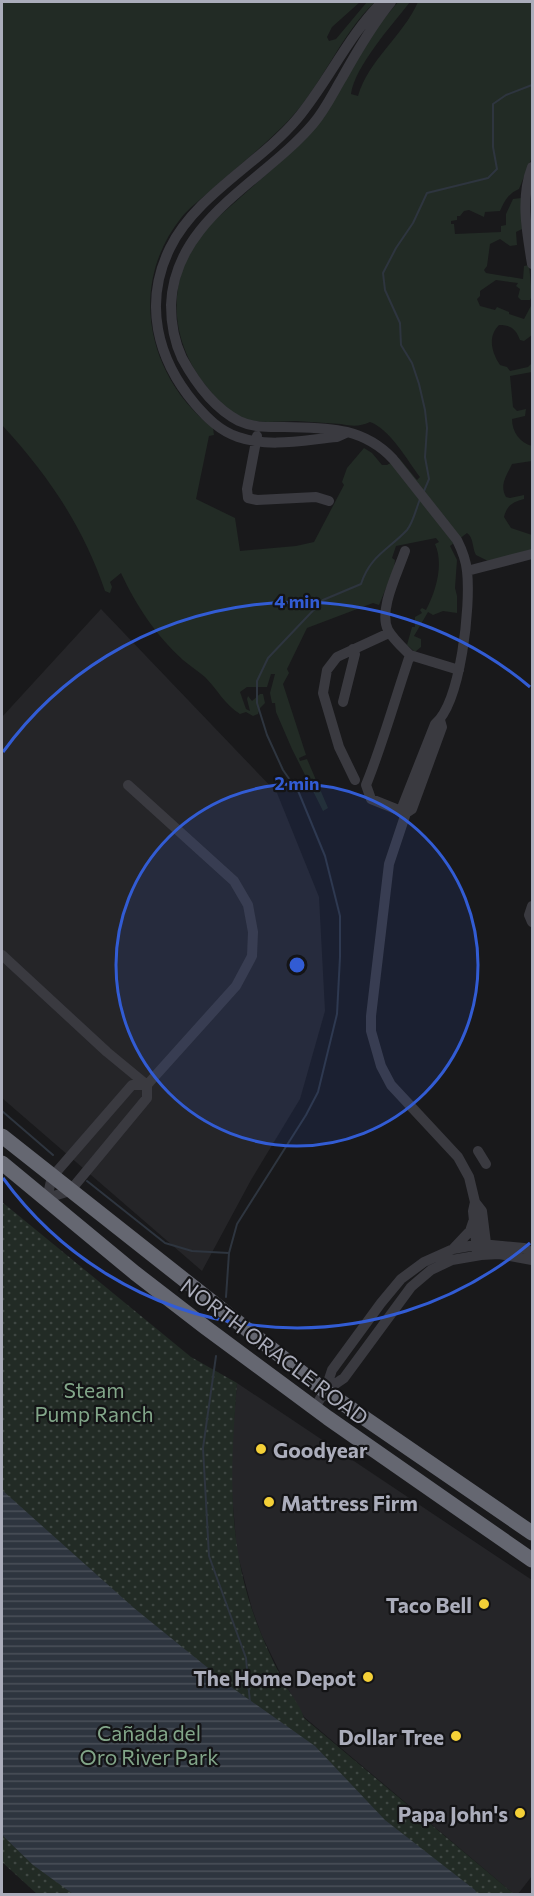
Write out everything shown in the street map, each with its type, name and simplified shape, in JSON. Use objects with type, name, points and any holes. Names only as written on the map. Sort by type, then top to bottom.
[{"type":"highway","name":"NORTH ORACLE ROAD","points":[[2,1136],[325,1391],[532,1533]]},
{"type":"highway","name":"NORTH ORACLE ROAD","points":[[2,1163],[135,1273],[428,1489],[532,1560]]},
{"type":"street","points":[[346,433],[337,437],[277,443],[256,442],[224,431],[206,416],[185,391],[171,369],[158,332],[155,302],[157,284],[171,246],[184,224],[295,121],[322,87],[358,29],[382,2]]},
{"type":"street","points":[[391,2],[374,22],[315,121],[295,143],[201,228],[186,250],[177,271],[172,298],[172,323],[185,363],[200,387],[223,411],[240,421],[259,427],[337,429],[367,438],[393,459],[457,540],[464,555],[467,571],[466,623],[459,670],[403,805],[406,813]]},
{"type":"street","points":[[532,167],[529,176],[526,216],[532,264]]},
{"type":"street","points":[[259,427],[247,489],[248,498],[257,500],[315,497],[329,501]]},
{"type":"street","points":[[405,551],[387,604],[385,622],[389,633],[410,655],[459,670]]},
{"type":"street","points":[[467,571],[532,554]]},
{"type":"street","points":[[355,780],[339,747],[323,693],[327,670],[337,657],[389,633]]},
{"type":"street","points":[[343,702],[355,654],[353,649]]},
{"type":"street","points":[[406,813],[371,799],[366,785],[410,655]]},
{"type":"street","points":[[440,720],[442,727],[412,809],[406,813],[389,864],[371,1016],[372,1031],[381,1066],[391,1085],[446,1142],[469,1177],[475,1202],[474,1219],[470,1231],[453,1250]]},
{"type":"street","points":[[47,1198],[70,1191],[147,1098],[147,1085],[236,986],[252,956],[253,932],[248,905],[234,881],[128,785]]},
{"type":"street","points":[[532,906],[529,915],[532,922]]},
{"type":"street","points":[[2,955],[107,1052],[147,1085]]},
{"type":"street","points":[[47,1198],[52,1177],[132,1085],[147,1085]]},
{"type":"street","points":[[478,1151],[486,1164]]},
{"type":"street","points":[[475,1202],[482,1211],[482,1250]]},
{"type":"street","points":[[474,1219],[482,1250]]},
{"type":"street","points":[[315,1407],[325,1391],[332,1370],[381,1303],[401,1279],[424,1262],[453,1250],[524,1248],[532,1253]]},
{"type":"street","points":[[325,1391],[344,1378],[411,1287],[430,1270],[482,1250],[532,1260]]},
{"type":"shaded area","points":[[101,609],[277,793],[319,897],[325,1011],[300,1099],[251,1180],[202,1271],[2,1098],[2,717]]},
{"type":"shaded area","points":[[237,1383],[532,1580],[532,1876],[518,1894],[514,1894],[304,1717],[287,1687],[262,1636],[252,1609],[237,1552],[231,1454]]},
{"type":"shaded area","name":"Cañada del Oro River Park","points":[[2,1490],[134,1608],[234,1689],[315,1746],[385,1820],[475,1890],[477,1894],[73,1894],[33,1865],[2,1835]]},
{"type":"green space","points":[[2,2],[360,2],[332,27],[327,37],[329,41],[336,39],[367,2],[375,2],[352,29],[312,91],[289,120],[181,218],[164,244],[154,272],[150,301],[152,330],[160,358],[173,384],[191,407],[213,428],[214,435],[209,436],[196,499],[235,518],[240,551],[314,542],[344,485],[342,482],[347,468],[364,448],[372,453],[382,465],[387,465],[399,458],[417,480],[420,477],[391,438],[370,422],[355,426],[296,421],[257,421],[245,419],[224,405],[211,392],[190,361],[180,332],[177,317],[178,286],[187,259],[207,227],[305,140],[371,34],[398,2],[410,2],[384,34],[359,71],[351,94],[358,96],[370,70],[404,26],[418,2],[532,2],[532,157],[519,189],[507,198],[500,211],[485,212],[484,217],[469,210],[464,211],[457,216],[457,220],[451,221],[451,224],[454,224],[455,234],[501,232],[501,226],[506,225],[506,214],[513,199],[521,198],[522,229],[516,232],[517,245],[510,246],[500,239],[490,244],[487,266],[484,270],[486,273],[523,279],[524,266],[529,265],[532,296],[530,300],[521,300],[518,297],[520,289],[516,286],[518,283],[496,280],[480,291],[477,299],[480,306],[495,310],[497,307],[524,319],[532,304],[532,335],[524,341],[520,340],[512,328],[499,325],[493,335],[492,345],[500,365],[507,367],[510,371],[528,367],[532,363],[532,372],[510,376],[513,407],[517,411],[526,409],[525,416],[512,419],[513,428],[520,440],[532,446],[532,461],[512,464],[504,480],[503,488],[506,497],[524,495],[524,499],[509,507],[504,517],[511,528],[532,535],[532,550],[488,561],[476,555],[471,538],[467,533],[450,546],[457,560],[455,588],[457,613],[443,611],[433,615],[428,612],[414,636],[421,639],[421,647],[415,652],[407,645],[412,627],[415,627],[415,617],[422,613],[420,610],[422,608],[426,610],[436,586],[439,560],[435,544],[439,542],[436,538],[396,546],[392,558],[395,560],[394,569],[379,605],[373,603],[307,628],[287,669],[289,673],[283,684],[306,755],[299,758],[300,761],[307,759],[328,808],[323,811],[292,749],[276,712],[275,703],[272,703],[270,693],[275,674],[271,674],[267,687],[247,687],[240,692],[246,709],[250,711],[248,696],[252,701],[263,694],[265,703],[258,714],[253,716],[246,712],[240,714],[230,706],[205,677],[183,660],[155,630],[140,609],[121,573],[110,582],[112,587],[110,593],[105,591],[86,545],[62,502],[49,482],[2,425]]},
{"type":"green space","name":"Cañada del Oro River Park","points":[[2,1202],[191,1357],[237,1383],[232,1480],[236,1542],[250,1604],[283,1680],[304,1718],[514,1894],[37,1894],[2,1862]]},
{"type":"waterway","points":[[424,491],[429,479],[425,457],[427,428],[425,410],[412,363],[401,345],[400,323],[385,290],[383,273],[413,223],[427,193],[488,178],[497,169],[493,147],[493,104],[506,95],[532,85]]},
{"type":"waterway","points":[[226,1297],[229,1253],[237,1224],[306,1115],[318,1092],[337,1014],[340,957],[340,916],[325,856],[299,793],[283,770],[267,735],[257,703],[257,681],[268,658],[323,600],[361,584],[374,560],[407,530],[420,499]]},
{"type":"waterway","points":[[2,1111],[53,1155]]},
{"type":"waterway","points":[[87,1181],[165,1243],[192,1251],[229,1253]]},
{"type":"waterway","points":[[216,1356],[203,1448],[209,1556],[246,1658],[250,1703]]},
{"type":"place","name":"Goodyear","points":[[261,1449]]},
{"type":"place","name":"Mattress Firm","points":[[269,1502]]},
{"type":"place","name":"Taco Bell","points":[[484,1604]]},
{"type":"place","name":"The Home Depot","points":[[368,1677]]},
{"type":"place","name":"Dollar Tree","points":[[456,1736]]},
{"type":"place","name":"Papa John's","points":[[520,1813]]},
{"type":"park label","name":"Steam Pump Ranch","points":[[94,1401]]}]
